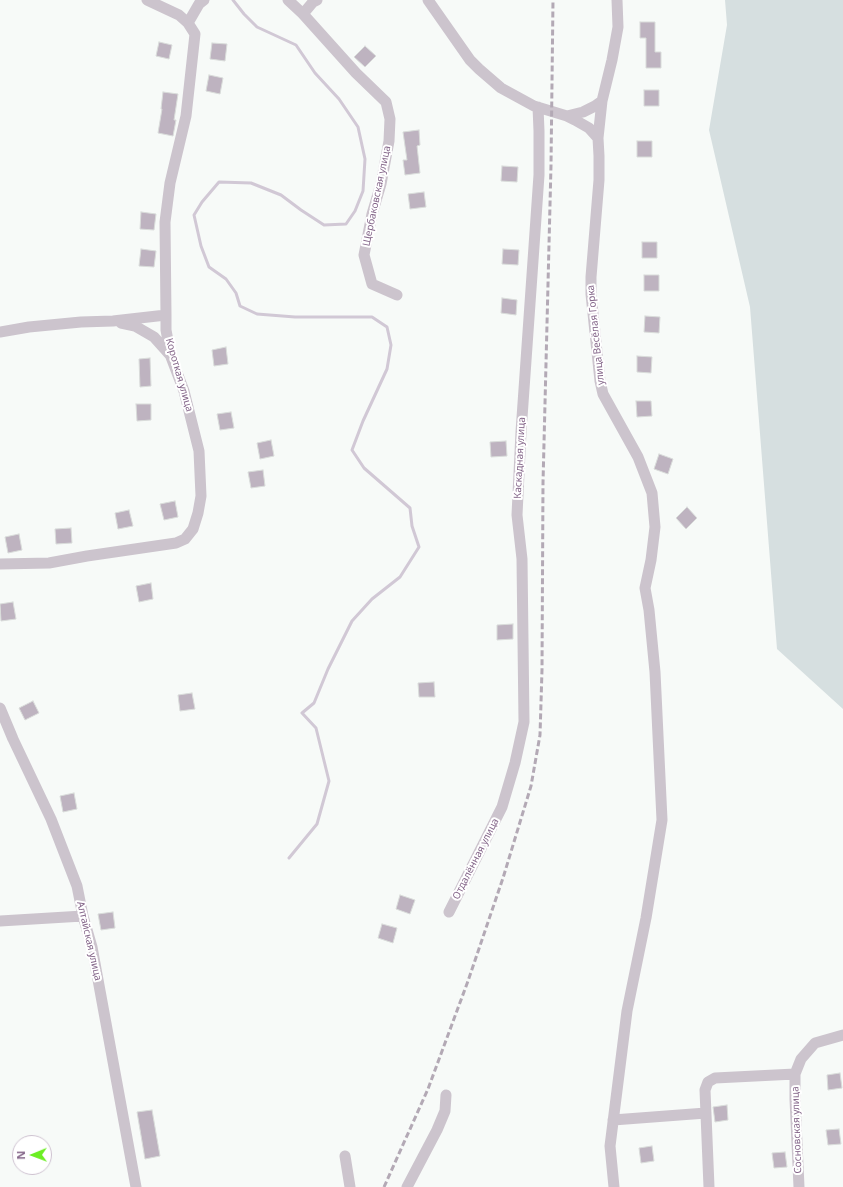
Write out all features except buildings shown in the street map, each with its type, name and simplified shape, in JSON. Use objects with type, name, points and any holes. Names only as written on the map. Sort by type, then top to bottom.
[{"type":"street","points":[[147,0],[179,15],[188,23],[199,4],[204,0]]},
{"type":"street","name":"Щербаковская улица","points":[[288,0],[303,14],[351,68],[386,102],[390,119],[389,141],[381,184],[372,214],[364,255],[372,284],[397,294]]},
{"type":"street","points":[[303,14],[313,2],[317,0]]},
{"type":"street","points":[[428,0],[470,60],[501,88],[538,107],[576,120],[589,128],[598,138]]},
{"type":"street","name":"улица Весёлая Горка","points":[[613,1120],[627,1011],[646,918],[662,820],[655,672],[649,610],[645,588],[651,560],[655,527],[652,492],[638,456],[603,394],[600,380],[591,294],[599,180],[598,138],[602,101],[618,27],[617,0]]},
{"type":"street","name":"Короткая улица","points":[[0,564],[49,563],[176,543],[185,539],[193,530],[201,496],[199,450],[166,330],[165,222],[170,183],[186,116],[195,34],[188,23]]},
{"type":"street","points":[[567,116],[583,112],[602,101]]},
{"type":"street","name":"Каскадная улица","points":[[502,807],[515,763],[524,722],[522,558],[517,515],[521,432],[539,175],[538,107]]},
{"type":"street","points":[[0,332],[29,327],[81,322],[113,321],[166,315]]},
{"type":"street","points":[[113,321],[135,326],[154,337],[172,356]]},
{"type":"street","name":"Алтайская улица","points":[[0,708],[51,819],[76,886],[92,947],[136,1187]]},
{"type":"street","name":"Отдалённая улица","points":[[449,912],[502,807]]},
{"type":"street","points":[[0,921],[83,916]]},
{"type":"street","points":[[795,1074],[801,1059],[815,1043],[843,1035]]},
{"type":"street","name":"Сосновская улица","points":[[710,1187],[705,1090],[708,1082],[715,1078],[795,1074],[800,1187]]},
{"type":"street","points":[[407,1187],[445,1111],[446,1095]]},
{"type":"street","points":[[614,1187],[610,1146],[613,1120],[706,1113]]},
{"type":"street","points":[[345,1156],[350,1187]]},
{"type":"shaded area","points":[[725,0],[843,0],[843,709],[777,649],[750,307],[709,130],[727,25]]},
{"type":"waterway","points":[[233,0],[257,27],[296,45],[315,73],[339,99],[358,127],[365,159],[363,191],[355,211],[346,224],[324,225],[281,195],[251,183],[219,182],[202,202],[194,215],[201,246],[209,267],[226,279],[236,293],[240,306],[257,314],[295,317],[372,317],[387,327],[391,345],[387,369],[363,421],[352,450],[364,468],[410,508],[412,526],[419,547],[400,577],[372,599],[352,621],[328,669],[314,703],[302,713],[316,728],[329,781],[317,824],[289,858]]},
{"type":"railway","points":[[384,1187],[428,1089],[468,981],[503,878],[531,786],[540,735],[542,670],[543,483],[551,165],[553,0]]}]
